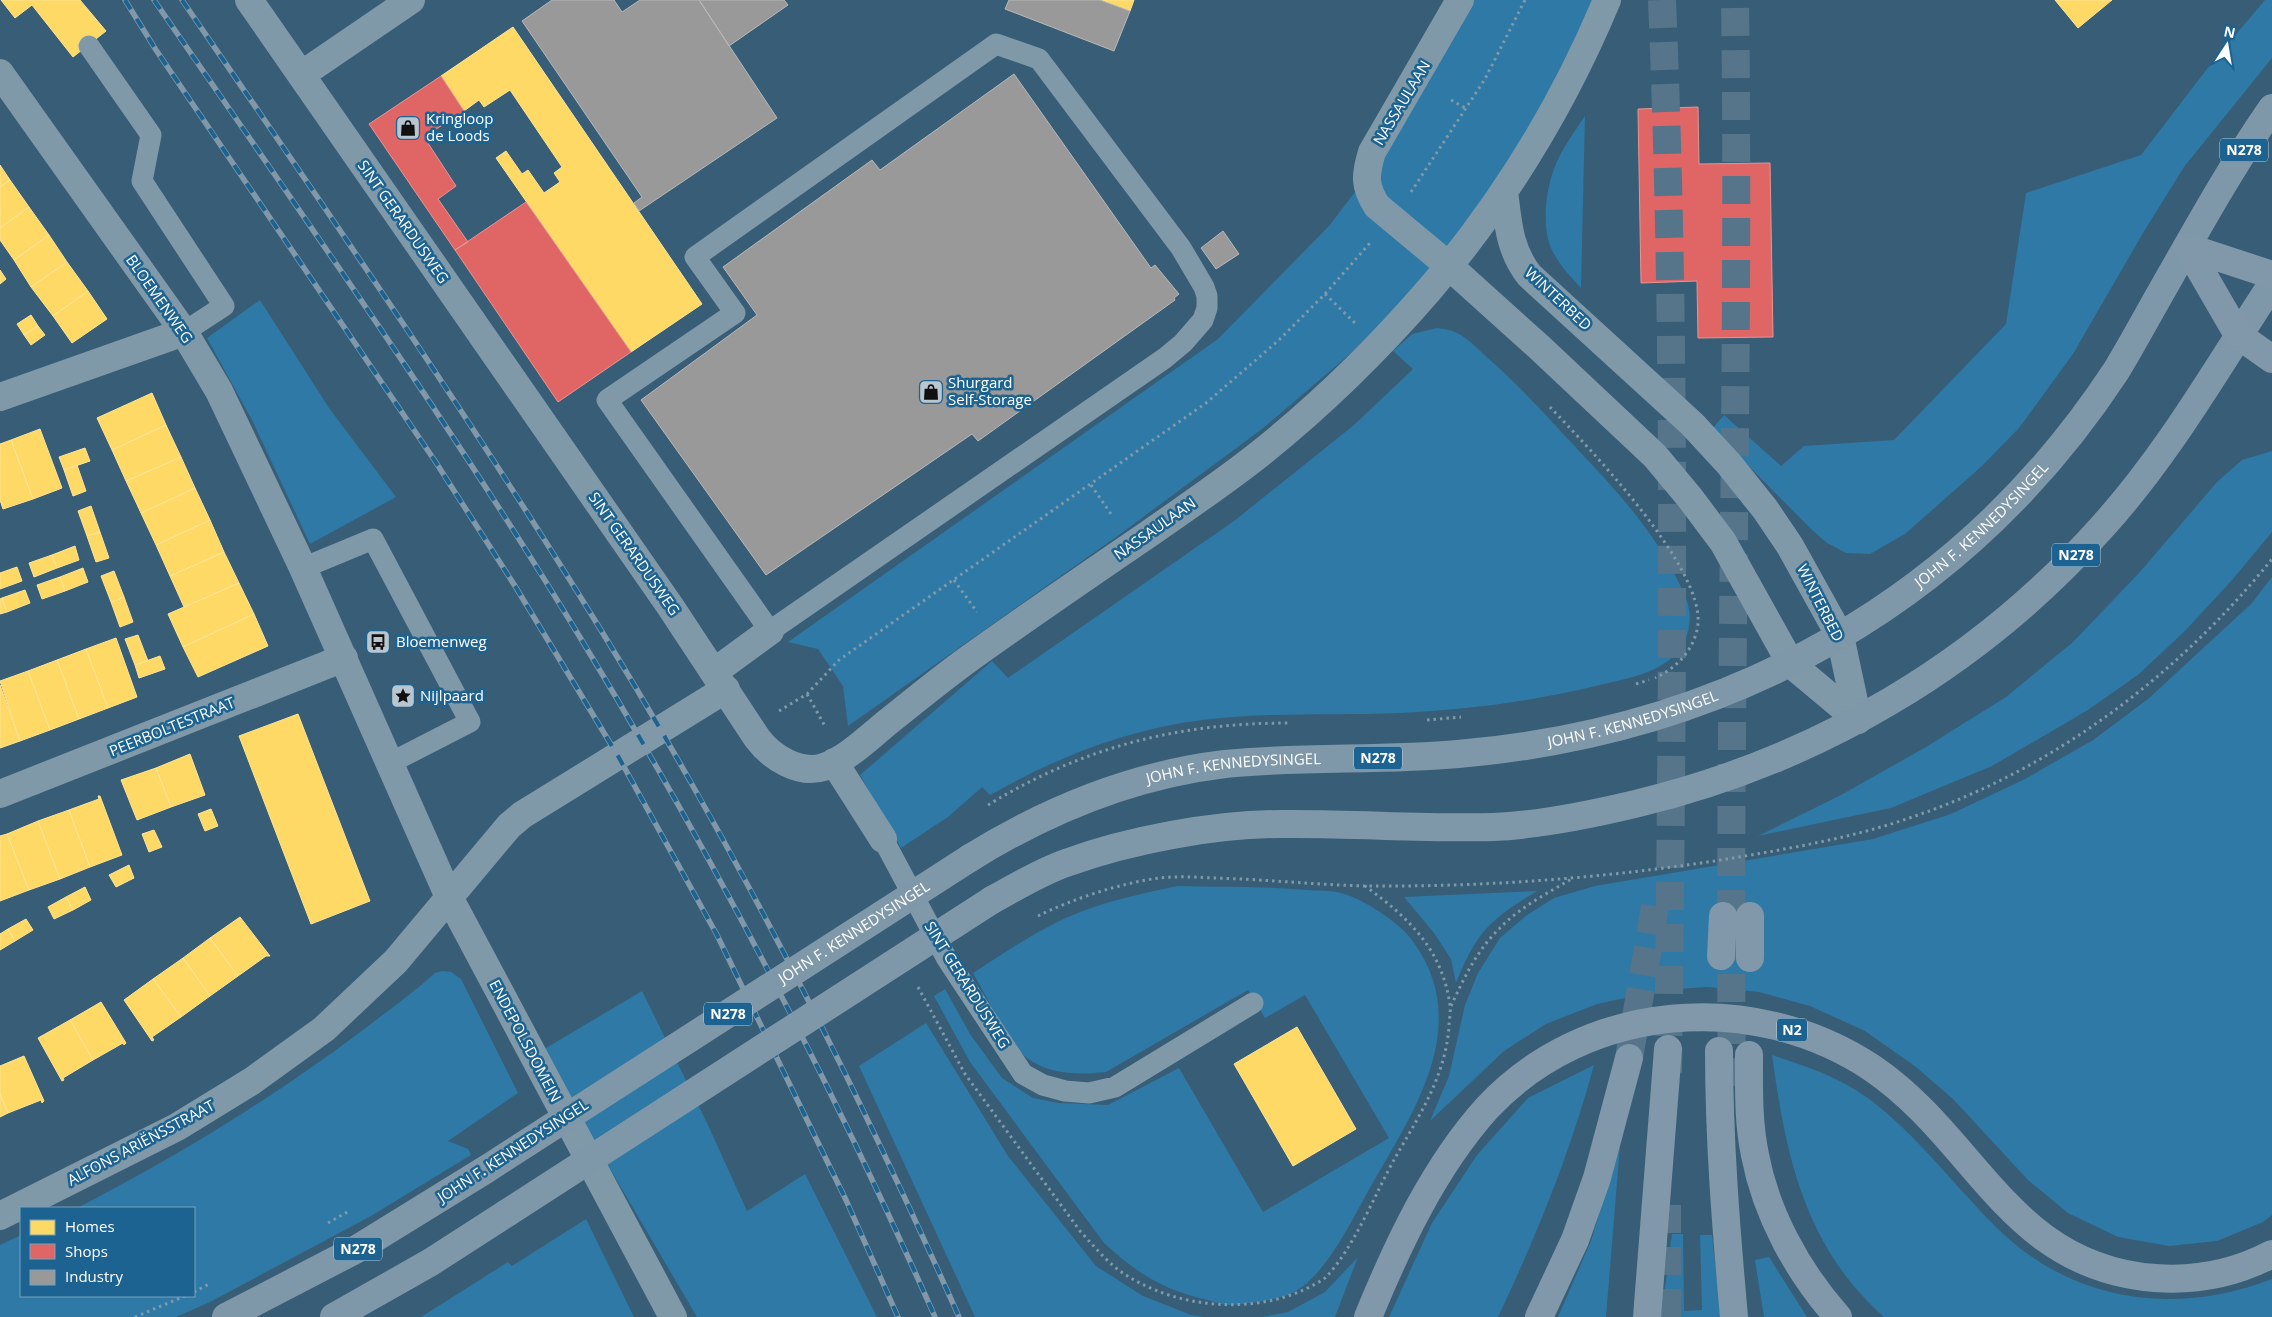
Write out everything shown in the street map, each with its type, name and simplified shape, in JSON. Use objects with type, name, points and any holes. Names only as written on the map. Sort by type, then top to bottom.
[{"type":"highway","points":[[2187,247],[2272,275]]},
{"type":"highway","points":[[2187,247],[2238,335],[2272,359]]},
{"type":"highway","points":[[1721,956],[1723,916]]},
{"type":"highway","points":[[1750,916],[1750,958]]},
{"type":"highway","name":"N2","points":[[1368,1317],[1383,1282],[1430,1189],[1464,1136],[1489,1107],[1515,1083],[1540,1064],[1589,1038],[1618,1028],[1679,1017],[1726,1017],[1778,1026],[1807,1034],[1850,1055],[1898,1088],[2030,1228],[2054,1245],[2087,1262],[2110,1270],[2139,1276],[2172,1279],[2206,1276],[2234,1270],[2272,1254]]},
{"type":"highway","points":[[1647,1317],[1668,1048]]},
{"type":"highway","points":[[1719,1051],[1719,1115],[1724,1211],[1734,1317]]},
{"type":"highway","points":[[1749,1055],[1750,1115],[1754,1154],[1763,1187],[1773,1214],[1802,1271],[1821,1298],[1838,1317]]},
{"type":"highway","points":[[1539,1317],[1575,1240],[1597,1178],[1629,1058]]},
{"type":"main road","name":"N278","points":[[2187,247],[2216,194],[2272,108]]},
{"type":"main road","name":"JOHN F. KENNEDYSINGEL","points":[[226,1317],[357,1250],[485,1170],[970,858],[1008,835],[1070,804],[1136,781],[1180,771],[1225,764],[1455,754],[1546,744],[1614,730],[1659,717],[1741,687],[1791,664],[1840,636],[1895,600],[1949,559],[2020,493],[2068,437],[2116,370],[2187,247]]},
{"type":"main road","name":"N278","points":[[334,1317],[431,1262],[992,900],[1052,869],[1108,850],[1227,828],[1280,824],[1428,828],[1498,827],[1593,814],[1685,792],[1712,783],[1767,763],[1858,720],[1928,680],[2012,616],[2102,528],[2129,496],[2180,428],[2272,284]]},
{"type":"street","name":"SINT GERARDUSWEG","points":[[249,0],[720,680],[763,746],[778,759],[789,763],[813,768],[834,762],[883,839]]},
{"type":"street","points":[[301,74],[412,0]]},
{"type":"street","name":"NASSAULAAN","points":[[1449,266],[1377,206],[1370,196],[1366,177],[1369,162],[1380,136],[1420,71],[1460,0]]},
{"type":"street","name":"NASSAULAAN","points":[[834,762],[857,747],[960,666],[1216,487],[1259,454],[1349,376],[1449,266],[1481,225],[1537,140],[1583,57],[1607,0]]},
{"type":"street","name":"BLOEMENWEG","points":[[0,74],[184,332],[219,391],[344,658],[449,897]]},
{"type":"street","name":"WINTERBED","points":[[1504,191],[1511,240],[1520,263],[1536,281],[1692,424],[1729,464],[1765,509],[1790,546],[1840,636],[1858,720]]},
{"type":"street","points":[[1449,266],[1599,403],[1673,476],[1722,542],[1791,664],[1858,720]]},
{"type":"street","points":[[0,397],[184,332]]},
{"type":"street","name":"ALFONS ARIËNSSTRAAT","points":[[0,1216],[177,1127],[252,1081],[324,1029],[396,961],[509,826],[522,815],[720,680],[770,631]]},
{"type":"street","name":"PEERBOLTESTRAAT","points":[[0,794],[344,658]]},
{"type":"street","name":"ENDEPOLSDOMEIN","points":[[449,897],[673,1317]]},
{"type":"lane","points":[[996,44],[1040,59],[1181,248],[1207,296],[1207,308],[1203,320],[1183,343],[1165,358],[770,631],[607,400],[735,313],[695,257],[996,44]]},
{"type":"lane","points":[[88,46],[151,135],[142,182],[224,306],[184,332]]},
{"type":"lane","points":[[303,568],[373,539],[470,722],[390,763]]},
{"type":"lane","name":"SINT GERARDUSWEG","points":[[883,839],[947,959],[1023,1074],[1043,1085],[1089,1093],[1115,1087],[1253,1004]]},
{"type":"path","points":[[1409,194],[1467,109],[1501,51],[1525,0]]},
{"type":"path","points":[[1451,100],[1467,109]]},
{"type":"path","points":[[751,728],[807,694],[839,660],[1206,403],[1260,357],[1325,294],[1367,247]]},
{"type":"path","points":[[1325,294],[1339,307]]},
{"type":"path","points":[[1548,406],[1614,476],[1667,545],[1693,595],[1698,623]]},
{"type":"path","points":[[1091,485],[1101,500]]},
{"type":"path","points":[[1030,920],[1103,892],[1138,882],[1162,878],[1232,878],[1365,886],[1476,885],[1574,878],[1674,867],[1763,853],[1843,837],[1920,815],[1980,789],[2056,750],[2093,726],[2150,683],[2205,633],[2242,595],[2272,559]]},
{"type":"path","points":[[954,580],[980,618]]},
{"type":"path","points":[[1296,1299],[1312,1290],[1326,1278],[1347,1249],[1432,1094],[1445,1057],[1451,1006],[1474,960],[1501,926],[1536,900],[1574,878]]},
{"type":"path","points":[[1365,886],[1392,906],[1419,932],[1437,962],[1451,1006]]},
{"type":"path","points":[[914,979],[965,1074],[1080,1231],[1118,1270],[1142,1285],[1198,1307]]},
{"type":"path","points":[[325,1225],[356,1207]]},
{"type":"path","points":[[195,1292],[212,1283]]},
{"type":"path","points":[[135,1317],[182,1297]]},
{"type":"shaded area","points":[[1471,0],[1595,0],[1520,151],[1391,319],[1262,429],[1119,535],[848,726],[843,686],[818,649],[788,642],[1218,339],[1329,226],[1393,142]]},
{"type":"shaded area","points":[[2265,0],[2272,0],[2272,58],[2184,167],[2143,233],[2073,354],[2019,428],[1982,466],[1905,534],[1870,554],[1846,553],[1827,543],[1712,429],[1724,415],[1781,466],[1804,446],[1894,440],[2006,324],[2026,193],[2141,155],[2210,65]]},
{"type":"shaded area","points":[[1585,116],[1581,288],[1561,265],[1551,248],[1547,233],[1546,211],[1548,192],[1554,168],[1564,148]]},
{"type":"shaded area","points":[[260,300],[329,408],[396,497],[310,544],[252,420],[207,338]]},
{"type":"shaded area","points":[[1437,328],[1463,336],[1514,382],[1610,485],[1650,533],[1685,595],[1690,617],[1686,638],[1669,660],[1647,672],[1623,680],[1550,696],[1501,704],[1401,713],[1241,716],[1188,722],[1135,733],[1062,759],[990,795],[982,787],[948,817],[901,848],[860,775],[992,661],[1008,678],[1234,521],[1354,425],[1413,369],[1393,351],[1412,334]]},
{"type":"shaded area","points":[[2272,451],[2272,532],[2233,579],[2185,631],[2139,674],[2088,710],[1992,766],[1891,808],[1758,836],[1841,795],[1926,747],[2006,697],[2073,642],[2139,573],[2217,482],[2242,460]]},
{"type":"shaded area","points":[[2272,577],[2272,1215],[2263,1222],[2217,1241],[2169,1246],[2118,1237],[2068,1213],[2028,1180],[1953,1099],[1916,1067],[1865,1031],[1810,1006],[1759,992],[1707,987],[1663,990],[1597,1004],[1546,1024],[1504,1051],[1430,1121],[1449,1076],[1465,1005],[1478,973],[1500,938],[1527,915],[1554,898],[1595,886],[1873,839],[1951,814],[2025,779],[2093,740],[2148,699],[2251,604]]},
{"type":"shaded area","points":[[1177,886],[1258,887],[1333,891],[1359,900],[1399,926],[1412,940],[1430,972],[1438,1003],[1438,1034],[1431,1066],[1420,1096],[1405,1127],[1345,1232],[1324,1265],[1312,1278],[1299,1289],[1285,1296],[1265,1301],[1229,1305],[1221,1304],[1164,1286],[1128,1264],[1104,1243],[970,1062],[934,996],[945,989],[970,1034],[1002,1078],[1033,1098],[1059,1103],[1108,1105],[1179,1068],[1263,1212],[1389,1138],[1305,995],[1265,1018],[1248,990],[1106,1072],[1076,1073],[1045,1068],[1027,1058],[1006,1031],[973,973],[1038,932],[1080,912],[1116,900]]},
{"type":"shaded area","points":[[1537,891],[1507,910],[1487,928],[1471,951],[1456,983],[1451,959],[1434,933],[1404,897]]},
{"type":"shaded area","points":[[442,971],[451,972],[461,979],[518,1093],[448,1141],[468,1149],[471,1155],[371,1216],[210,1302],[176,1317],[0,1317],[0,1245],[20,1235],[20,1297],[195,1297],[195,1207],[79,1207],[151,1168],[224,1125],[329,1055],[435,973]]},
{"type":"shaded area","points":[[642,991],[708,1125],[747,1211],[805,1174],[877,1317],[697,1317],[541,1051]]},
{"type":"shaded area","points":[[926,1023],[1008,1156],[1096,1266],[1143,1296],[1191,1315],[1204,1317],[975,1317],[859,1066]]},
{"type":"shaded area","points":[[1772,1055],[1839,1080],[1877,1105],[1912,1137],[1994,1225],[2024,1251],[2056,1271],[2089,1286],[2124,1295],[2161,1299],[2197,1297],[2235,1291],[2272,1279],[2272,1317],[1884,1317],[1857,1290],[1835,1260],[1817,1230],[1792,1164],[1784,1129]]},
{"type":"shaded area","points":[[1594,1065],[1585,1098],[1552,1193],[1498,1317],[1389,1317],[1432,1223],[1477,1155],[1528,1098]]},
{"type":"shaded area","points":[[1620,1146],[1606,1317],[1558,1317],[1591,1241]]},
{"type":"shaded area","points":[[586,1219],[634,1317],[421,1317],[508,1262],[512,1266]]},
{"type":"shaded area","points":[[1672,1234],[1683,1234],[1684,1311],[1702,1310],[1700,1235],[1712,1235],[1721,1317],[1661,1317]]},
{"type":"shaded area","points":[[1358,1257],[1335,1317],[1262,1317],[1288,1312],[1325,1292]]},
{"type":"shaded area","points":[[1769,1257],[1807,1317],[1764,1317],[1755,1260]]},
{"type":"building: Homes","points":[[1,0],[80,0],[106,31],[73,57],[32,5],[15,18]]},
{"type":"building: Homes","points":[[1100,0],[1134,0],[1130,11]]},
{"type":"building: Homes","points":[[2055,0],[2112,0],[2078,28]]},
{"type":"building: Homes","points":[[513,27],[702,304],[631,352],[496,158],[506,151],[522,174],[528,170],[544,193],[560,182],[554,173],[562,167],[510,90],[484,107],[479,100],[464,111],[441,76]]},
{"type":"building: Homes","points":[[0,165],[10,180],[0,187]]},
{"type":"building: Homes","points":[[10,180],[29,207],[0,228],[0,187]]},
{"type":"building: Homes","points":[[29,207],[49,235],[14,260],[0,240],[0,228]]},
{"type":"building: Homes","points":[[49,235],[67,262],[31,287],[14,260]]},
{"type":"building: Homes","points":[[67,262],[88,291],[53,316],[31,287]]},
{"type":"building: Homes","points":[[0,270],[6,279],[0,284]]},
{"type":"building: Homes","points":[[88,291],[107,319],[72,343],[53,316]]},
{"type":"building: Homes","points":[[31,315],[38,326],[24,335],[17,324]]},
{"type":"building: Homes","points":[[38,326],[45,335],[31,345],[24,335]]},
{"type":"building: Homes","points":[[152,393],[166,425],[112,450],[97,418]]},
{"type":"building: Homes","points":[[166,425],[181,457],[126,481],[112,450]]},
{"type":"building: Homes","points":[[40,429],[62,488],[33,499],[11,440]]},
{"type":"building: Homes","points":[[11,440],[33,499],[3,509],[0,500],[0,444]]},
{"type":"building: Homes","points":[[85,448],[90,461],[64,470],[59,457]]},
{"type":"building: Homes","points":[[181,457],[195,488],[141,513],[126,481]]},
{"type":"building: Homes","points":[[77,465],[86,491],[73,496],[64,470]]},
{"type":"building: Homes","points":[[195,488],[210,520],[156,545],[141,513]]},
{"type":"building: Homes","points":[[91,506],[100,532],[87,536],[78,511]]},
{"type":"building: Homes","points":[[210,520],[224,552],[170,576],[156,545]]},
{"type":"building: Homes","points":[[100,532],[109,558],[96,562],[87,536]]},
{"type":"building: Homes","points":[[75,546],[79,560],[57,568],[52,555]]},
{"type":"building: Homes","points":[[224,552],[239,583],[184,607],[170,576]]},
{"type":"building: Homes","points":[[52,555],[57,568],[34,577],[29,563]]},
{"type":"building: Homes","points":[[17,567],[22,581],[0,589],[0,573]]},
{"type":"building: Homes","points":[[83,568],[88,582],[65,591],[60,577]]},
{"type":"building: Homes","points":[[114,571],[124,597],[111,602],[101,576]]},
{"type":"building: Homes","points":[[60,577],[65,591],[42,599],[37,585]]},
{"type":"building: Homes","points":[[239,583],[254,614],[183,647],[168,614]]},
{"type":"building: Homes","points":[[25,590],[30,603],[7,612],[2,598]]},
{"type":"building: Homes","points":[[124,597],[133,622],[120,627],[111,602]]},
{"type":"building: Homes","points":[[2,598],[7,612],[0,614],[0,599]]},
{"type":"building: Homes","points":[[254,614],[268,646],[198,677],[183,647]]},
{"type":"building: Homes","points":[[138,635],[148,661],[135,665],[125,639]]},
{"type":"building: Homes","points":[[116,638],[137,697],[108,708],[86,649]]},
{"type":"building: Homes","points":[[86,649],[108,708],[79,719],[57,660]]},
{"type":"building: Homes","points":[[160,656],[165,669],[139,678],[135,665]]},
{"type":"building: Homes","points":[[57,660],[79,719],[50,730],[28,671]]},
{"type":"building: Homes","points":[[28,671],[50,730],[20,741],[0,681]]},
{"type":"building: Homes","points":[[0,685],[20,741],[0,748]]},
{"type":"building: Homes","points":[[298,714],[370,901],[311,924],[239,736]]},
{"type":"building: Homes","points":[[190,754],[205,795],[171,807],[156,768]]},
{"type":"building: Homes","points":[[156,768],[171,807],[137,820],[121,780]]},
{"type":"building: Homes","points":[[98,796],[100,796],[122,855],[90,867],[69,810],[99,799]]},
{"type":"building: Homes","points":[[211,809],[218,826],[205,831],[198,814]]},
{"type":"building: Homes","points":[[69,810],[90,867],[60,879],[38,821]]},
{"type":"building: Homes","points":[[38,821],[60,879],[29,890],[7,834]]},
{"type":"building: Homes","points":[[154,830],[162,847],[149,852],[142,834]]},
{"type":"building: Homes","points":[[7,834],[29,890],[0,901],[0,836]]},
{"type":"building: Homes","points":[[129,865],[134,878],[116,887],[109,875]]},
{"type":"building: Homes","points":[[85,887],[91,900],[73,910],[66,897]]},
{"type":"building: Homes","points":[[66,897],[73,910],[54,919],[48,907]]},
{"type":"building: Homes","points":[[240,917],[270,956],[266,956],[238,976],[210,938]]},
{"type":"building: Homes","points":[[26,919],[33,930],[15,941],[8,929]]},
{"type":"building: Homes","points":[[8,929],[15,941],[0,950],[0,934]]},
{"type":"building: Homes","points":[[210,938],[238,976],[210,996],[183,958]]},
{"type":"building: Homes","points":[[183,958],[210,996],[181,1017],[153,979]]},
{"type":"building: Homes","points":[[153,979],[181,1017],[152,1037],[154,1040],[152,1041],[124,1000]]},
{"type":"building: Homes","points":[[101,1002],[126,1043],[93,1060],[70,1020]]},
{"type":"building: Homes","points":[[70,1020],[93,1060],[63,1078],[64,1080],[62,1081],[38,1038]]},
{"type":"building: Homes","points":[[1297,1027],[1356,1129],[1293,1166],[1234,1064]]},
{"type":"building: Homes","points":[[24,1056],[44,1101],[42,1103],[41,1100],[8,1113],[0,1094],[0,1066]]},
{"type":"building: Homes","points":[[0,1094],[8,1113],[0,1117]]},
{"type":"building: Shops","points":[[441,76],[464,111],[424,137],[456,186],[438,199],[468,242],[455,250],[369,124]]},
{"type":"building: Shops","points":[[1698,107],[1699,164],[1770,163],[1773,337],[1698,338],[1697,281],[1641,283],[1638,109]]},
{"type":"building: Shops","points":[[526,202],[631,352],[558,402],[455,250]]},
{"type":"building: Industry","points":[[552,0],[614,0],[622,12],[640,0],[699,0],[777,118],[639,211],[634,203],[642,197],[522,21]]},
{"type":"building: Industry","points":[[699,0],[784,0],[788,5],[729,46]]},
{"type":"building: Industry","points":[[1009,0],[1100,0],[1130,11],[1114,51],[1005,9]]},
{"type":"building: Industry","points":[[1014,74],[1151,268],[1155,265],[1179,294],[1174,298],[1175,300],[978,441],[972,434],[766,575],[641,400],[757,315],[723,267],[872,160],[880,170]]},
{"type":"building: Industry","points":[[1223,231],[1239,254],[1216,269],[1201,248]]},
{"type":"tunnel","points":[[1662,0],[1667,134],[1672,402],[1672,671],[1668,1073]]},
{"type":"tunnel","points":[[1732,1086],[1731,814],[1736,272],[1735,0]]},
{"type":"tunnel","points":[[1629,1058],[1657,895]]},
{"type":"tunnel","points":[[1667,1204],[1667,1317]]},
{"type":"railway","points":[[125,0],[156,50],[435,461],[515,586],[618,756],[717,935],[846,1200],[898,1317]]},
{"type":"railway","points":[[154,0],[424,393],[528,553],[628,717],[676,800],[768,970],[854,1142],[935,1317]]},
{"type":"railway","points":[[182,0],[445,386],[596,622],[647,706],[743,876],[834,1051],[919,1228],[959,1317]]},
{"type":"place","name":"Kringloop de Loods","points":[[408,128]]},
{"type":"place","name":"Shurgard Self-Storage","points":[[931,392]]},
{"type":"place","name":"Bloemenweg","points":[[378,642]]},
{"type":"place","name":"Nijlpaard","points":[[403,696]]}]
